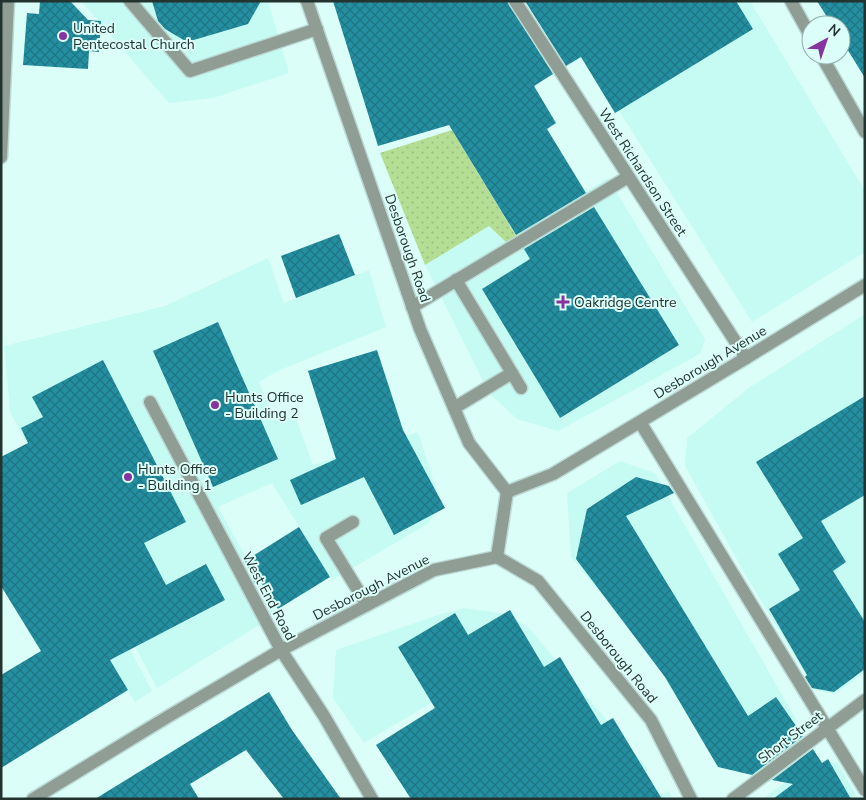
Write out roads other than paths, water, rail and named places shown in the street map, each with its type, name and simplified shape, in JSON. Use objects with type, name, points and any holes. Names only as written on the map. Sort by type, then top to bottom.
[{"type":"street","points":[[1,156],[8,1]]},
{"type":"street","points":[[130,1],[190,71],[316,29]]},
{"type":"street","name":"Desborough Road","points":[[308,1],[420,330],[469,443],[507,492]]},
{"type":"street","name":"West Richardson Street","points":[[515,1],[746,358]]},
{"type":"street","points":[[791,1],[801,19]]},
{"type":"street","points":[[827,65],[865,132]]},
{"type":"street","points":[[412,306],[628,177]]},
{"type":"street","points":[[456,280],[521,388]]},
{"type":"street","name":"Desborough Avenue","points":[[507,492],[553,474],[865,285]]},
{"type":"street","points":[[454,408],[512,373]]},
{"type":"street","name":"West End Road","points":[[150,402],[281,650],[324,716],[372,799]]},
{"type":"street","points":[[640,422],[865,790]]},
{"type":"street","points":[[497,557],[507,492]]},
{"type":"street","points":[[352,522],[326,538],[367,605]]},
{"type":"street","name":"Desborough Road","points":[[497,557],[538,581],[651,720],[691,799]]},
{"type":"street","name":"Desborough Avenue","points":[[34,799],[281,650],[367,605],[434,570],[497,557]]},
{"type":"street","name":"Short Street","points":[[733,799],[865,700]]},
{"type":"place","name":"United Pentecostal Church","points":[[63,36]]},
{"type":"place","name":"Oakridge Centre","points":[[563,302]]},
{"type":"place","name":"Hunts Office - Building 2","points":[[215,405]]},
{"type":"place","name":"Hunts Office - Building 1","points":[[128,477]]}]
